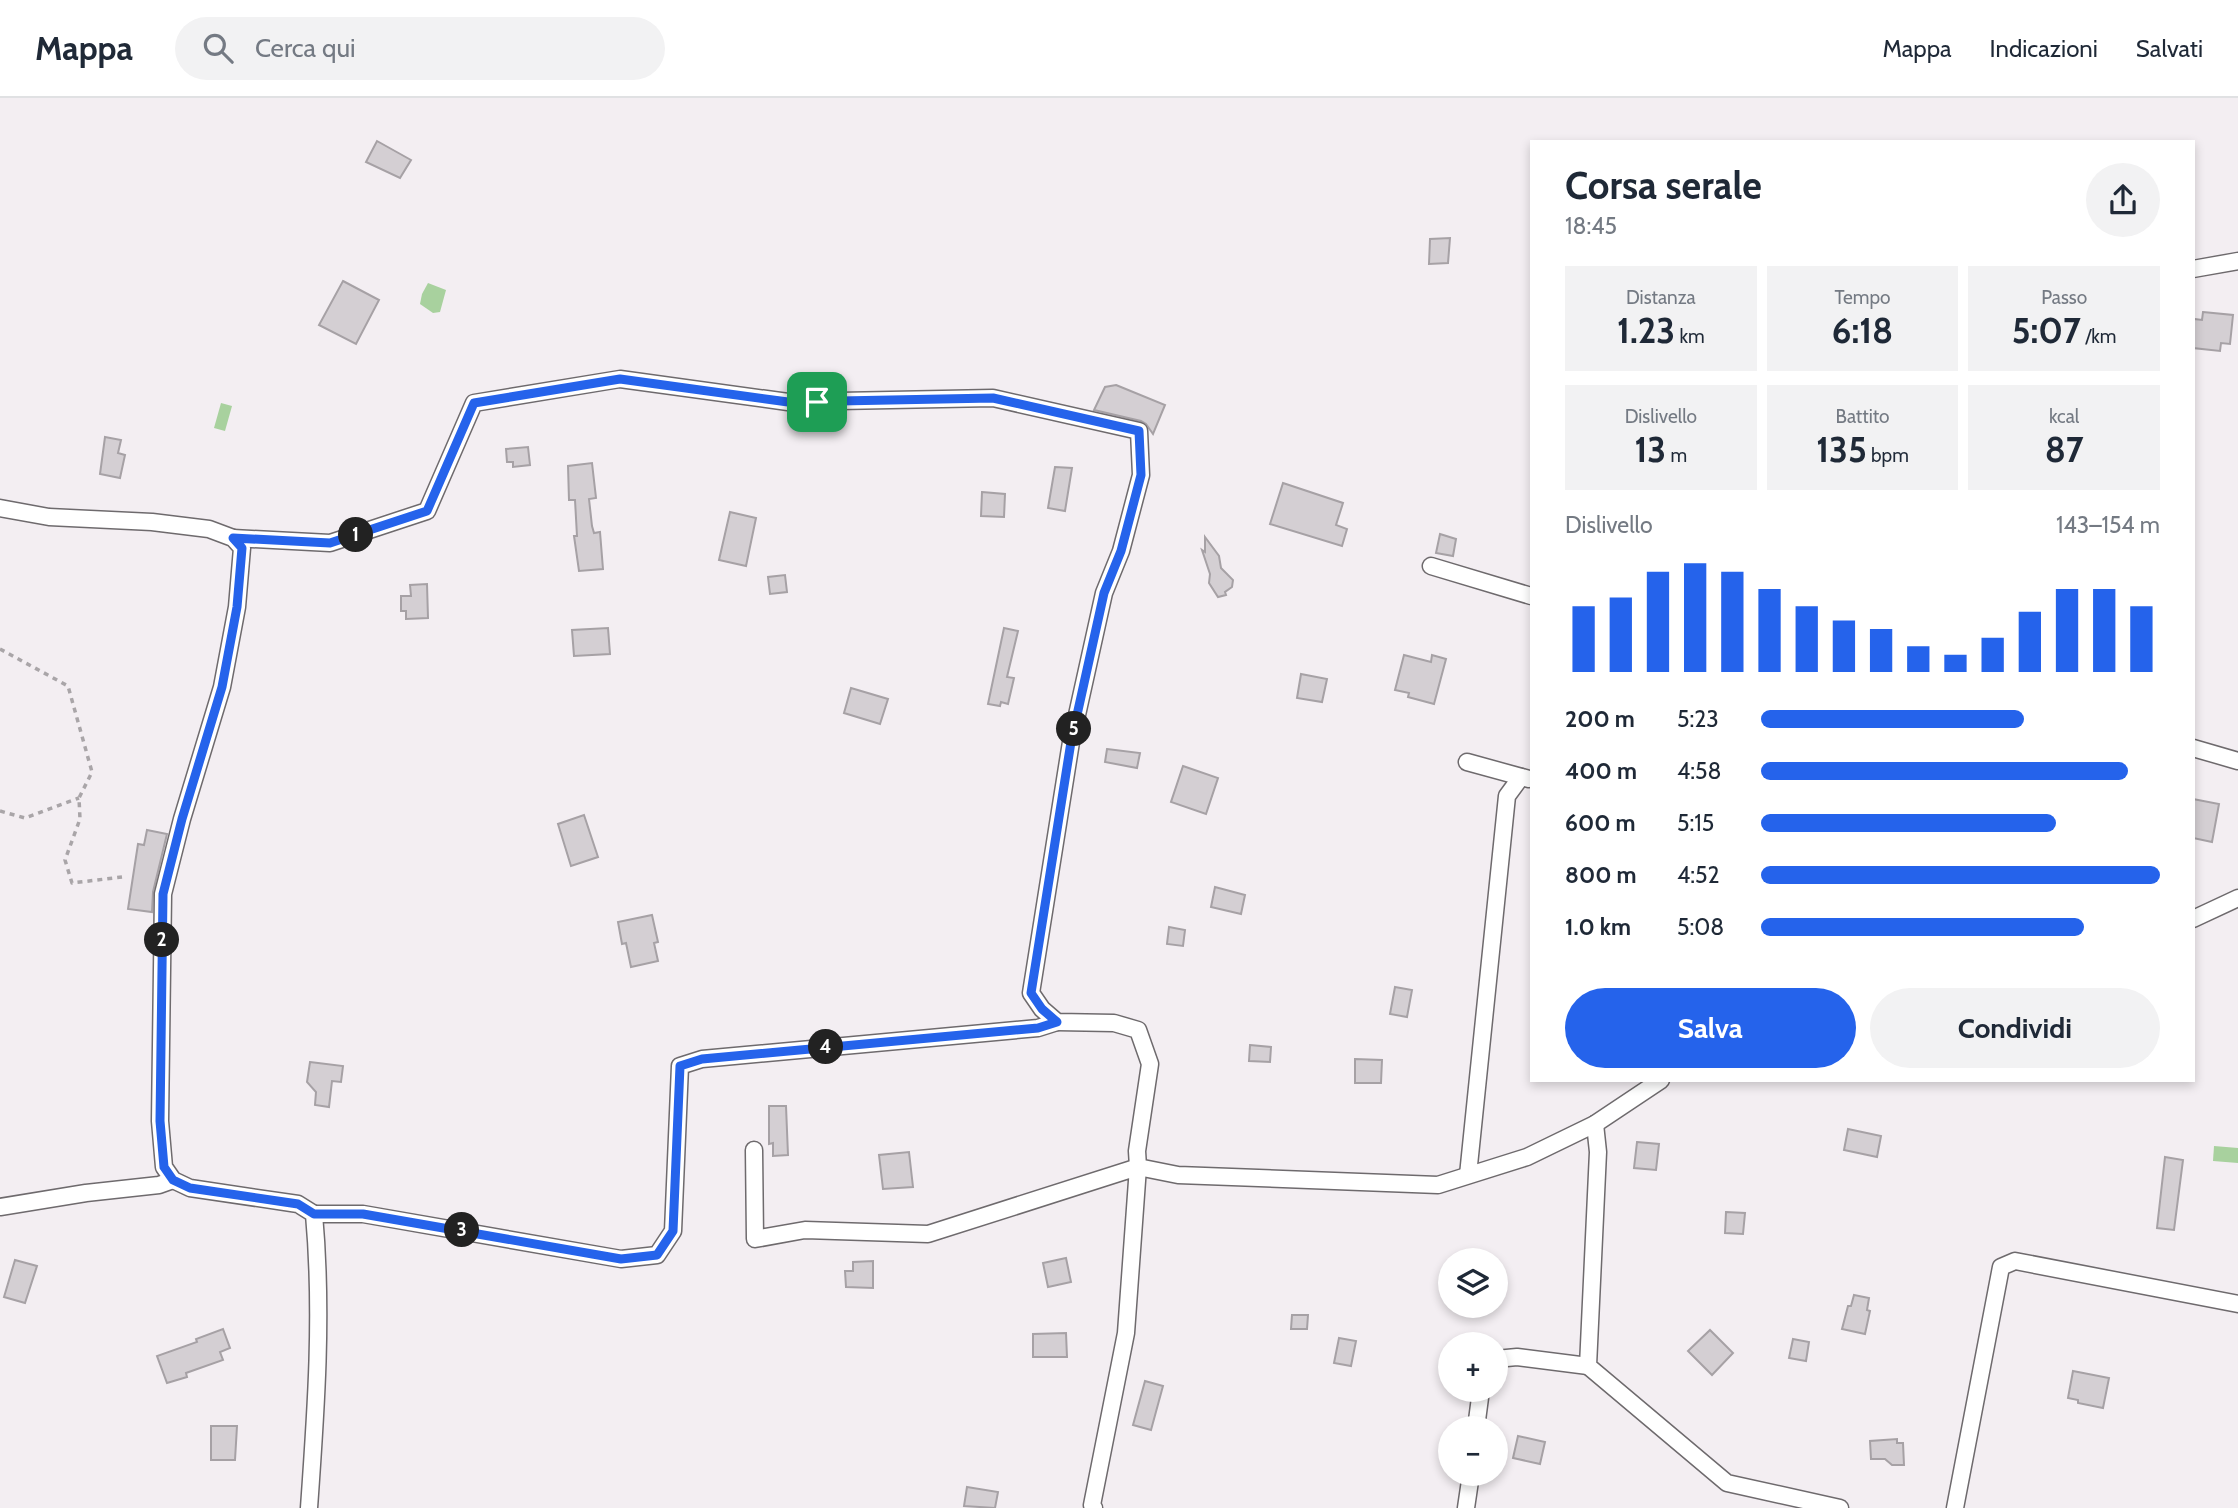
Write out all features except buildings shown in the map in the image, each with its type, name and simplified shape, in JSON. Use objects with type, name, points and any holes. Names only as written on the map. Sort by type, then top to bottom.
[{"type":"street","points":[[2195,269],[2238,261]]},
{"type":"street","points":[[0,508],[49,517],[152,522],[209,529],[233,538],[330,543],[427,511],[474,403],[620,379],[788,402],[993,398],[1139,431],[1141,475],[1121,551],[1104,593],[1069,752],[1031,993],[1042,1009],[1057,1022]]},
{"type":"street","points":[[233,538],[242,548],[237,607],[222,687],[182,819],[163,894],[160,1121],[164,1167],[173,1180],[190,1188],[298,1204],[314,1214],[363,1214],[621,1259],[657,1255],[673,1231],[680,1066],[702,1059],[1038,1028],[1057,1022],[1114,1023],[1138,1030],[1150,1064],[1137,1151],[1126,1333],[1092,1504],[1094,1508]]},
{"type":"street","points":[[1431,566],[1530,596]]},
{"type":"street","points":[[2195,749],[2238,761]]},
{"type":"street","points":[[1467,761],[1526,778]]},
{"type":"street","points":[[1468,1175],[1507,796],[1526,778]]},
{"type":"street","points":[[2195,918],[2238,898]]},
{"type":"street","points":[[754,1150],[755,1239],[805,1230],[928,1234],[1138,1167],[1178,1175],[1438,1185],[1527,1157],[1595,1124],[1658,1082]]},
{"type":"street","points":[[1588,1366],[1598,1152],[1595,1124]]},
{"type":"street","points":[[0,1207],[86,1192],[159,1185],[173,1180]]},
{"type":"street","points":[[309,1508],[316,1402],[319,1272],[314,1214]]},
{"type":"street","points":[[1955,1508],[2001,1268],[2015,1261],[2238,1304]]},
{"type":"street","points":[[1508,1358],[1588,1366],[1727,1483],[1840,1508]]},
{"type":"street","points":[[1466,1508],[1469,1486]]},
{"type":"path","points":[[0,649],[68,686],[92,772],[79,798],[80,819],[65,860],[72,883],[122,877]]},
{"type":"path","points":[[0,811],[25,818],[79,798]]},
{"type":"shaded area","points":[[428,283],[446,290],[440,312],[433,313],[420,304]]},
{"type":"shaded area","points":[[221,403],[232,406],[225,431],[214,428]]},
{"type":"shaded area","points":[[2214,1146],[2238,1148],[2238,1163],[2213,1161]]},
{"type":"route","points":[[620,379],[788,402],[817,402],[993,398],[1139,431],[1141,475],[1121,551],[1104,593],[1071,742],[1031,993],[1042,1009],[1057,1022],[1038,1028],[702,1059],[680,1066],[673,1231],[657,1255],[621,1259],[363,1214],[314,1214],[298,1204],[190,1188],[173,1180],[164,1167],[160,1121],[163,894],[182,819],[222,687],[237,607],[242,548],[233,538],[330,543],[427,511],[474,403],[620,379]]}]
